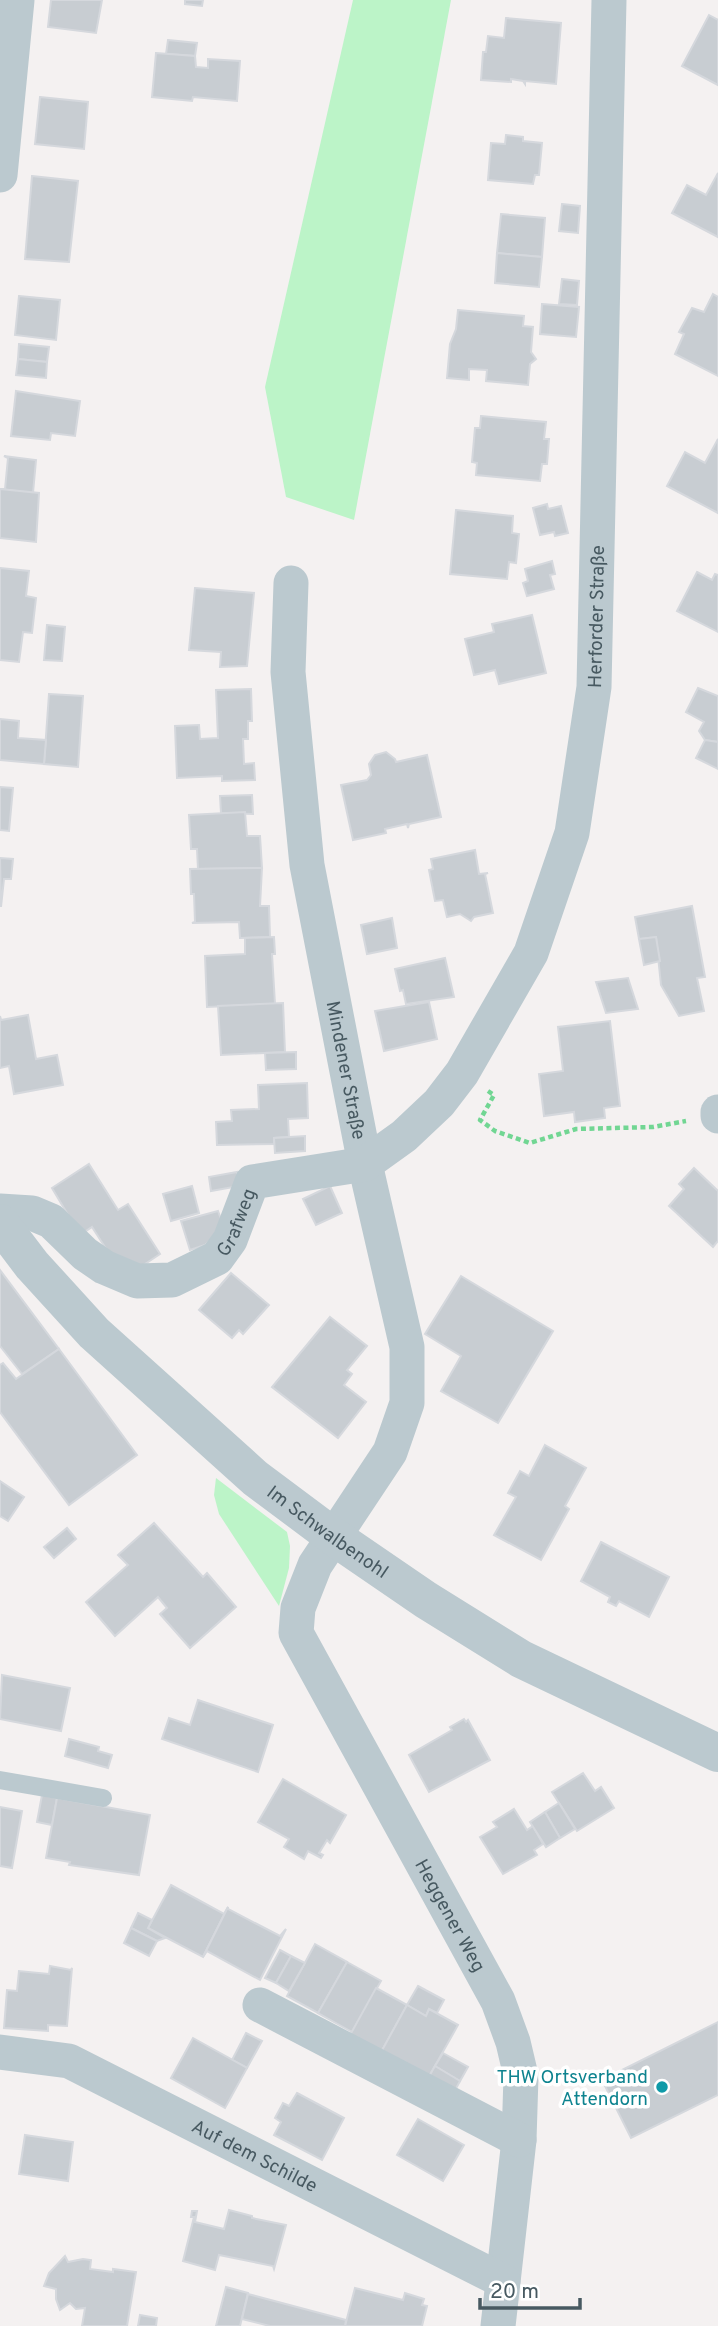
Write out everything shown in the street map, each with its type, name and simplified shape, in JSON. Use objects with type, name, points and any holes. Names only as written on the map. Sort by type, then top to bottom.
[{"type":"street","points":[[0,175],[18,0]]},
{"type":"street","name":"Herforder Straße","points":[[365,1164],[404,1136],[439,1103],[461,1073],[531,953],[572,833],[594,687],[609,0]]},
{"type":"street","name":"Mindener Straße","points":[[291,583],[288,672],[307,865],[365,1164],[407,1347],[407,1404],[390,1452],[334,1537]]},
{"type":"street","name":"Grafweg","points":[[0,1211],[32,1213],[51,1221],[85,1254],[104,1267],[137,1281],[172,1280],[217,1258],[230,1240],[245,1194],[252,1182],[365,1164]]},
{"type":"street","name":"Im Schwalbenohl","points":[[0,1223],[32,1265],[94,1333],[255,1478],[334,1537],[426,1600],[521,1659],[718,1753]]},
{"type":"street","name":"Heggener Weg","points":[[334,1537],[315,1565],[298,1608],[296,1633],[498,2000],[513,2042],[521,2076],[519,2140],[498,2326]]},
{"type":"street","points":[[260,2005],[519,2140]]},
{"type":"street","name":"Auf dem Schilde","points":[[0,2052],[69,2061],[503,2281]]},
{"type":"lane","points":[[0,1780],[103,1798]]},
{"type":"path","points":[[461,1073],[494,1095],[480,1120],[495,1132],[530,1143],[576,1129],[653,1127],[718,1114]]},
{"type":"green space","points":[[353,0],[451,0],[354,520],[286,497],[265,387]]},
{"type":"green space","points":[[216,1478],[287,1532],[290,1546],[289,1568],[279,1606],[219,1514],[214,1495]]},
{"type":"building","points":[[51,0],[102,0],[96,33],[48,27]]},
{"type":"building","points":[[185,0],[203,0],[202,6],[185,4]]},
{"type":"building","points":[[709,15],[718,20],[718,85],[682,66]]},
{"type":"building","points":[[506,18],[561,23],[556,84],[525,81],[525,84],[523,81],[511,79],[511,82],[481,80],[483,52],[486,52],[488,36],[504,38]]},
{"type":"building","points":[[168,40],[197,43],[195,56],[166,54]]},
{"type":"building","points":[[156,53],[195,56],[196,67],[208,68],[208,59],[240,61],[237,101],[193,97],[192,101],[152,97]]},
{"type":"building","points":[[40,97],[88,102],[84,149],[35,144]]},
{"type":"building","points":[[506,135],[523,137],[523,141],[542,143],[539,175],[535,175],[533,184],[488,180],[491,143],[505,144]]},
{"type":"building","points":[[718,173],[718,237],[672,213],[687,185],[706,195]]},
{"type":"building","points":[[32,176],[78,181],[69,262],[25,259]]},
{"type":"building","points":[[562,204],[580,206],[578,233],[559,231]]},
{"type":"building","points":[[501,214],[545,218],[542,257],[497,253]]},
{"type":"building","points":[[497,253],[542,257],[539,287],[495,283]]},
{"type":"building","points":[[562,279],[579,281],[577,305],[559,304]]},
{"type":"building","points":[[713,294],[718,297],[718,376],[675,354],[684,334],[679,332],[692,308],[704,312]]},
{"type":"building","points":[[19,296],[60,300],[56,340],[15,335]]},
{"type":"building","points":[[542,304],[579,307],[576,337],[540,334]]},
{"type":"building","points":[[458,310],[524,316],[523,326],[533,327],[531,352],[536,359],[530,364],[528,385],[486,381],[487,370],[469,369],[469,380],[447,378],[450,344],[456,329]]},
{"type":"building","points":[[19,344],[49,347],[47,362],[18,359]]},
{"type":"building","points":[[18,359],[47,362],[46,378],[16,375]]},
{"type":"building","points":[[16,391],[80,401],[75,436],[51,433],[50,440],[11,436]]},
{"type":"building","points":[[481,416],[546,422],[544,439],[549,439],[547,464],[542,464],[540,481],[476,475],[477,463],[472,462],[475,428],[480,428]]},
{"type":"building","points":[[718,439],[718,513],[667,486],[685,452],[705,463]]},
{"type":"building","points":[[4,456],[36,460],[33,493],[0,489],[5,489],[8,458]]},
{"type":"building","points":[[0,489],[39,493],[36,542],[0,538]]},
{"type":"building","points":[[547,504],[548,509],[561,506],[568,533],[540,535],[533,508]]},
{"type":"building","points":[[456,510],[513,516],[512,533],[519,534],[516,563],[509,562],[507,579],[450,574]]},
{"type":"building","points":[[552,561],[555,574],[550,575],[554,589],[527,596],[523,583],[528,581],[525,569]]},
{"type":"building","points":[[0,568],[29,571],[26,596],[36,598],[32,633],[23,632],[19,662],[0,660]]},
{"type":"building","points":[[697,572],[712,580],[715,574],[718,575],[718,632],[677,611]]},
{"type":"building","points":[[195,588],[254,593],[247,666],[220,667],[221,652],[189,650]]},
{"type":"building","points":[[532,615],[546,673],[499,684],[495,670],[474,675],[465,639],[494,632],[492,624]]},
{"type":"building","points":[[47,625],[65,627],[62,661],[44,660]]},
{"type":"building","points":[[698,688],[718,696],[718,742],[705,740],[699,731],[704,722],[686,712]]},
{"type":"building","points":[[251,689],[252,721],[248,721],[248,739],[243,739],[244,764],[254,763],[255,780],[222,781],[222,776],[177,778],[175,726],[199,725],[200,739],[218,738],[216,690]]},
{"type":"building","points":[[49,694],[83,696],[78,767],[44,764]]},
{"type":"building","points":[[0,719],[19,721],[18,738],[46,740],[44,764],[0,760]]},
{"type":"building","points":[[705,740],[718,742],[718,769],[696,758]]},
{"type":"building","points":[[386,752],[396,762],[427,755],[441,817],[409,824],[408,828],[407,824],[385,829],[386,833],[353,840],[341,785],[367,780],[371,775],[369,764],[375,755]]},
{"type":"building","points":[[0,787],[13,788],[9,831],[0,830]]},
{"type":"building","points":[[252,795],[253,814],[221,813],[220,796]]},
{"type":"building","points":[[245,812],[247,836],[260,836],[262,868],[198,869],[197,849],[191,849],[189,815]]},
{"type":"building","points":[[475,850],[479,874],[488,873],[485,874],[493,913],[474,917],[471,921],[460,914],[447,917],[443,900],[435,901],[429,870],[433,869],[431,859]]},
{"type":"building","points":[[0,858],[13,859],[11,879],[4,879],[1,907]]},
{"type":"building","points":[[262,868],[260,906],[269,906],[270,937],[240,938],[239,922],[192,923],[195,922],[194,894],[191,894],[190,869]]},
{"type":"building","points":[[692,906],[705,977],[697,978],[704,1011],[679,1016],[661,985],[656,937],[639,939],[635,917]]},
{"type":"building","points":[[392,918],[397,948],[367,954],[361,925]]},
{"type":"building","points":[[274,937],[275,954],[272,954],[275,1004],[207,1007],[205,956],[245,954],[245,938]]},
{"type":"building","points":[[656,937],[660,961],[644,965],[639,939]]},
{"type":"building","points":[[445,958],[454,997],[406,1004],[395,969]]},
{"type":"building","points":[[628,978],[638,1009],[606,1013],[596,982]]},
{"type":"building","points":[[429,1002],[437,1039],[384,1051],[375,1011]]},
{"type":"building","points":[[283,1003],[285,1052],[221,1055],[218,1006]]},
{"type":"building","points":[[28,1015],[36,1059],[57,1055],[63,1085],[14,1094],[9,1066],[0,1068],[0,1016],[1,1020]]},
{"type":"building","points":[[610,1021],[620,1106],[604,1108],[605,1118],[575,1122],[574,1112],[544,1116],[539,1074],[563,1071],[558,1027]]},
{"type":"building","points":[[296,1052],[296,1069],[266,1070],[265,1053]]},
{"type":"building","points":[[307,1083],[308,1118],[288,1119],[289,1137],[274,1138],[274,1144],[217,1145],[216,1122],[232,1121],[231,1110],[259,1109],[258,1085]]},
{"type":"building","points":[[305,1136],[305,1151],[275,1153],[274,1138]]},
{"type":"building","points":[[89,1164],[118,1210],[128,1204],[160,1254],[142,1266],[112,1258],[92,1227],[80,1235],[52,1188]]},
{"type":"building","points":[[694,1168],[718,1191],[718,1241],[713,1247],[669,1206],[684,1189],[679,1184]]},
{"type":"building","points":[[237,1172],[239,1186],[211,1191],[209,1177]]},
{"type":"building","points":[[192,1186],[199,1213],[171,1221],[163,1194]]},
{"type":"building","points":[[330,1186],[342,1213],[316,1225],[303,1199]]},
{"type":"building","points":[[218,1211],[224,1227],[205,1245],[190,1250],[181,1221]]},
{"type":"building","points":[[0,1270],[59,1349],[22,1374],[0,1346]]},
{"type":"building","points":[[231,1273],[269,1305],[243,1334],[239,1330],[232,1338],[199,1310]]},
{"type":"building","points":[[461,1276],[553,1331],[498,1423],[441,1391],[461,1356],[425,1334]]},
{"type":"building","points":[[330,1317],[367,1346],[347,1370],[352,1374],[344,1385],[366,1402],[338,1438],[272,1387]]},
{"type":"building","points":[[59,1349],[137,1455],[69,1505],[0,1412],[0,1365],[3,1363],[16,1379]]},
{"type":"building","points":[[545,1445],[586,1468],[565,1506],[569,1509],[541,1560],[494,1535],[516,1497],[508,1493],[520,1471],[529,1476]]},
{"type":"building","points":[[0,1481],[24,1497],[8,1521],[0,1516]]},
{"type":"building","points":[[154,1523],[203,1577],[207,1573],[236,1607],[190,1648],[160,1614],[167,1608],[158,1597],[115,1636],[86,1602],[128,1565],[118,1555]]},
{"type":"building","points":[[67,1528],[76,1539],[54,1558],[44,1547]]},
{"type":"building","points":[[601,1542],[669,1577],[649,1617],[619,1601],[616,1606],[608,1602],[610,1597],[581,1581]]},
{"type":"building","points":[[2,1675],[70,1688],[61,1731],[0,1719]]},
{"type":"building","points":[[198,1700],[273,1725],[258,1772],[162,1739],[169,1718],[190,1725]]},
{"type":"building","points":[[464,1719],[466,1722],[468,1720],[490,1760],[429,1792],[409,1755],[452,1730],[450,1727]]},
{"type":"building","points":[[69,1739],[99,1747],[98,1751],[112,1755],[108,1768],[65,1756]]},
{"type":"building","points":[[583,1773],[595,1791],[601,1787],[614,1808],[577,1831],[552,1792]]},
{"type":"building","points":[[283,1779],[346,1815],[330,1843],[327,1840],[319,1853],[323,1855],[321,1858],[308,1851],[304,1859],[284,1847],[289,1839],[258,1822]]},
{"type":"building","points":[[42,1795],[57,1798],[52,1825],[37,1822]]},
{"type":"building","points":[[57,1798],[150,1815],[139,1875],[69,1865],[70,1862],[46,1858]]},
{"type":"building","points":[[559,1803],[575,1829],[560,1838],[545,1812]]},
{"type":"building","points":[[0,1807],[22,1811],[12,1868],[0,1866]]},
{"type":"building","points":[[514,1809],[527,1830],[533,1826],[543,1844],[534,1850],[537,1855],[503,1874],[480,1837],[497,1827],[493,1822]]},
{"type":"building","points":[[545,1812],[560,1838],[546,1847],[530,1822]]},
{"type":"building","points":[[171,1885],[224,1914],[228,1907],[203,1957],[148,1928]]},
{"type":"building","points":[[228,1907],[280,1936],[286,1929],[260,1980],[207,1951],[203,1957]]},
{"type":"building","points":[[138,1913],[152,1920],[148,1928],[165,1938],[157,1941],[131,1928]]},
{"type":"building","points":[[131,1928],[157,1941],[149,1956],[124,1943]]},
{"type":"building","points":[[315,1944],[347,1962],[318,2013],[287,1996]]},
{"type":"building","points":[[280,1950],[291,1956],[276,1983],[265,1978]]},
{"type":"building","points":[[291,1956],[305,1963],[289,1991],[276,1983]]},
{"type":"building","points":[[347,1962],[381,1981],[352,2032],[318,2013]]},
{"type":"building","points":[[50,1966],[72,1968],[67,2026],[48,2025],[48,2031],[4,2028],[7,1990],[17,1991],[19,1971],[49,1974]]},
{"type":"building","points":[[418,1986],[444,2000],[437,2013],[429,2009],[426,2016],[407,2005]]},
{"type":"building","points":[[376,1988],[407,2005],[380,2054],[349,2037]]},
{"type":"building","points":[[407,2005],[426,2016],[429,2009],[458,2025],[427,2080],[380,2054]]},
{"type":"building","name":"THW Ortsverband Attendorn","points":[[718,2022],[718,2095],[631,2138],[602,2080]]},
{"type":"building","points":[[246,2033],[262,2041],[247,2068],[232,2060]]},
{"type":"building","points":[[193,2038],[247,2068],[225,2108],[171,2078]]},
{"type":"building","points":[[443,2053],[468,2067],[460,2081],[435,2066]]},
{"type":"building","points":[[435,2066],[460,2081],[453,2094],[427,2080]]},
{"type":"building","points":[[297,2093],[344,2118],[322,2160],[274,2135],[281,2122],[275,2118],[283,2103],[289,2106]]},
{"type":"building","points":[[418,2119],[464,2145],[443,2181],[397,2155]]},
{"type":"building","points":[[25,2135],[73,2142],[68,2181],[19,2174]]},
{"type":"building","points":[[229,2210],[286,2225],[274,2269],[273,2266],[219,2255],[215,2270],[183,2261],[194,2217],[191,2217],[192,2211],[197,2211],[195,2222],[224,2229]]},
{"type":"building","points":[[65,2256],[68,2262],[91,2260],[90,2269],[136,2272],[127,2326],[82,2326],[85,2308],[76,2309],[70,2303],[60,2310],[56,2289],[44,2286],[49,2273]]},
{"type":"building","points":[[226,2287],[248,2293],[240,2326],[216,2326]]},
{"type":"building","points":[[355,2288],[403,2300],[405,2293],[424,2299],[422,2305],[427,2306],[422,2326],[345,2326]]},
{"type":"building","points":[[248,2294],[346,2320],[345,2326],[270,2326],[242,2319]]},
{"type":"building","points":[[140,2315],[157,2318],[156,2326],[138,2326]]},
{"type":"place","name":"THW Ortsverband Attendorn","points":[[662,2087]]}]
